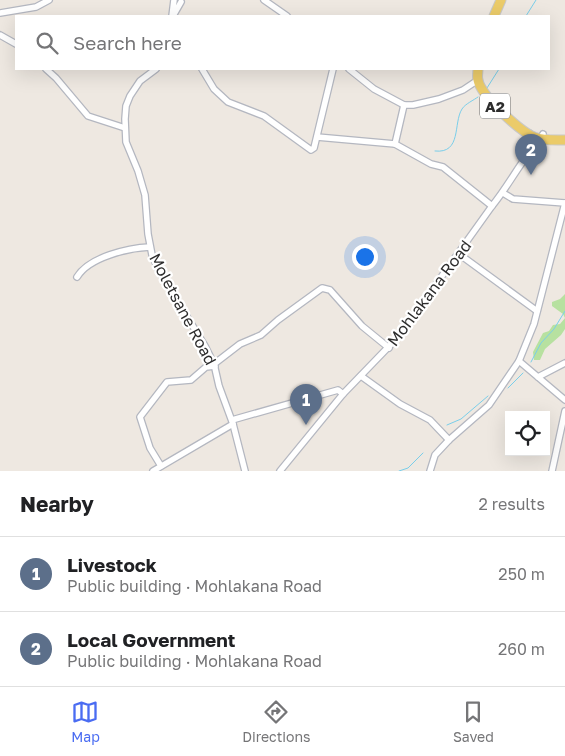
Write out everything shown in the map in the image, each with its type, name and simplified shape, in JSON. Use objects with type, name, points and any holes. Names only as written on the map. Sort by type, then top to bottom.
[{"type":"main road","points":[[494,15],[501,0]]},
{"type":"main road","name":"A2","points":[[478,70],[478,80],[484,93],[502,114],[532,136],[565,138]]},
{"type":"street","points":[[0,13],[36,7],[49,0]]},
{"type":"street","points":[[173,15],[174,0],[182,1],[174,15]]},
{"type":"street","points":[[264,0],[286,15]]},
{"type":"street","points":[[0,35],[15,43]]},
{"type":"street","points":[[47,70],[88,116],[125,128]]},
{"type":"street","name":"Moletsane Road","points":[[155,70],[140,81],[126,106],[125,128],[128,152],[138,171],[145,195],[150,247],[159,272],[205,346],[214,365],[245,471]]},
{"type":"street","points":[[203,70],[214,89],[228,102],[264,116],[311,150],[314,148],[317,137],[332,70]]},
{"type":"street","points":[[350,70],[374,89],[404,105],[414,105],[439,99],[463,90],[478,80]]},
{"type":"street","points":[[395,144],[404,105]]},
{"type":"street","points":[[528,133],[529,153]]},
{"type":"street","name":"Mohlakana Road","points":[[280,471],[343,394],[400,336],[492,206],[504,193],[542,136]]},
{"type":"street","points":[[317,137],[395,144],[431,164],[443,168],[492,206]]},
{"type":"street","points":[[430,471],[434,455],[489,405],[519,361],[537,311],[565,203],[513,198],[504,193]]},
{"type":"street","points":[[77,277],[81,271],[105,257],[132,248],[150,247]]},
{"type":"street","points":[[459,254],[537,311]]},
{"type":"street","points":[[161,466],[150,448],[140,417],[167,382],[191,380],[206,367],[214,365],[240,344],[261,335],[278,320],[322,288],[330,290],[362,326],[389,348]]},
{"type":"street","points":[[519,361],[565,400]]},
{"type":"street","points":[[538,377],[565,363]]},
{"type":"street","points":[[361,376],[400,404],[430,420],[449,440]]},
{"type":"street","points":[[153,471],[232,422],[338,390],[343,394]]},
{"type":"street","points":[[552,471],[565,411]]},
{"type":"green space","points":[[565,294],[565,318],[563,314],[552,306],[552,302],[560,299]]},
{"type":"green space","points":[[565,318],[565,329],[561,335],[545,349],[540,360],[534,360],[533,352],[543,333],[549,331],[553,325],[560,324]]},
{"type":"waterway","points":[[527,15],[536,0]]},
{"type":"waterway","points":[[487,88],[498,70]]},
{"type":"waterway","points":[[435,151],[444,151],[453,143],[462,109],[478,97]]},
{"type":"waterway","points":[[531,362],[541,343],[554,329],[565,311]]},
{"type":"waterway","points":[[508,388],[523,373]]},
{"type":"waterway","points":[[447,425],[461,419],[488,396]]},
{"type":"waterway","points":[[399,471],[408,468],[423,453]]},
{"type":"place","name":"Local Government","points":[[531,175]]},
{"type":"place","name":"Livestock","points":[[306,425]]}]
